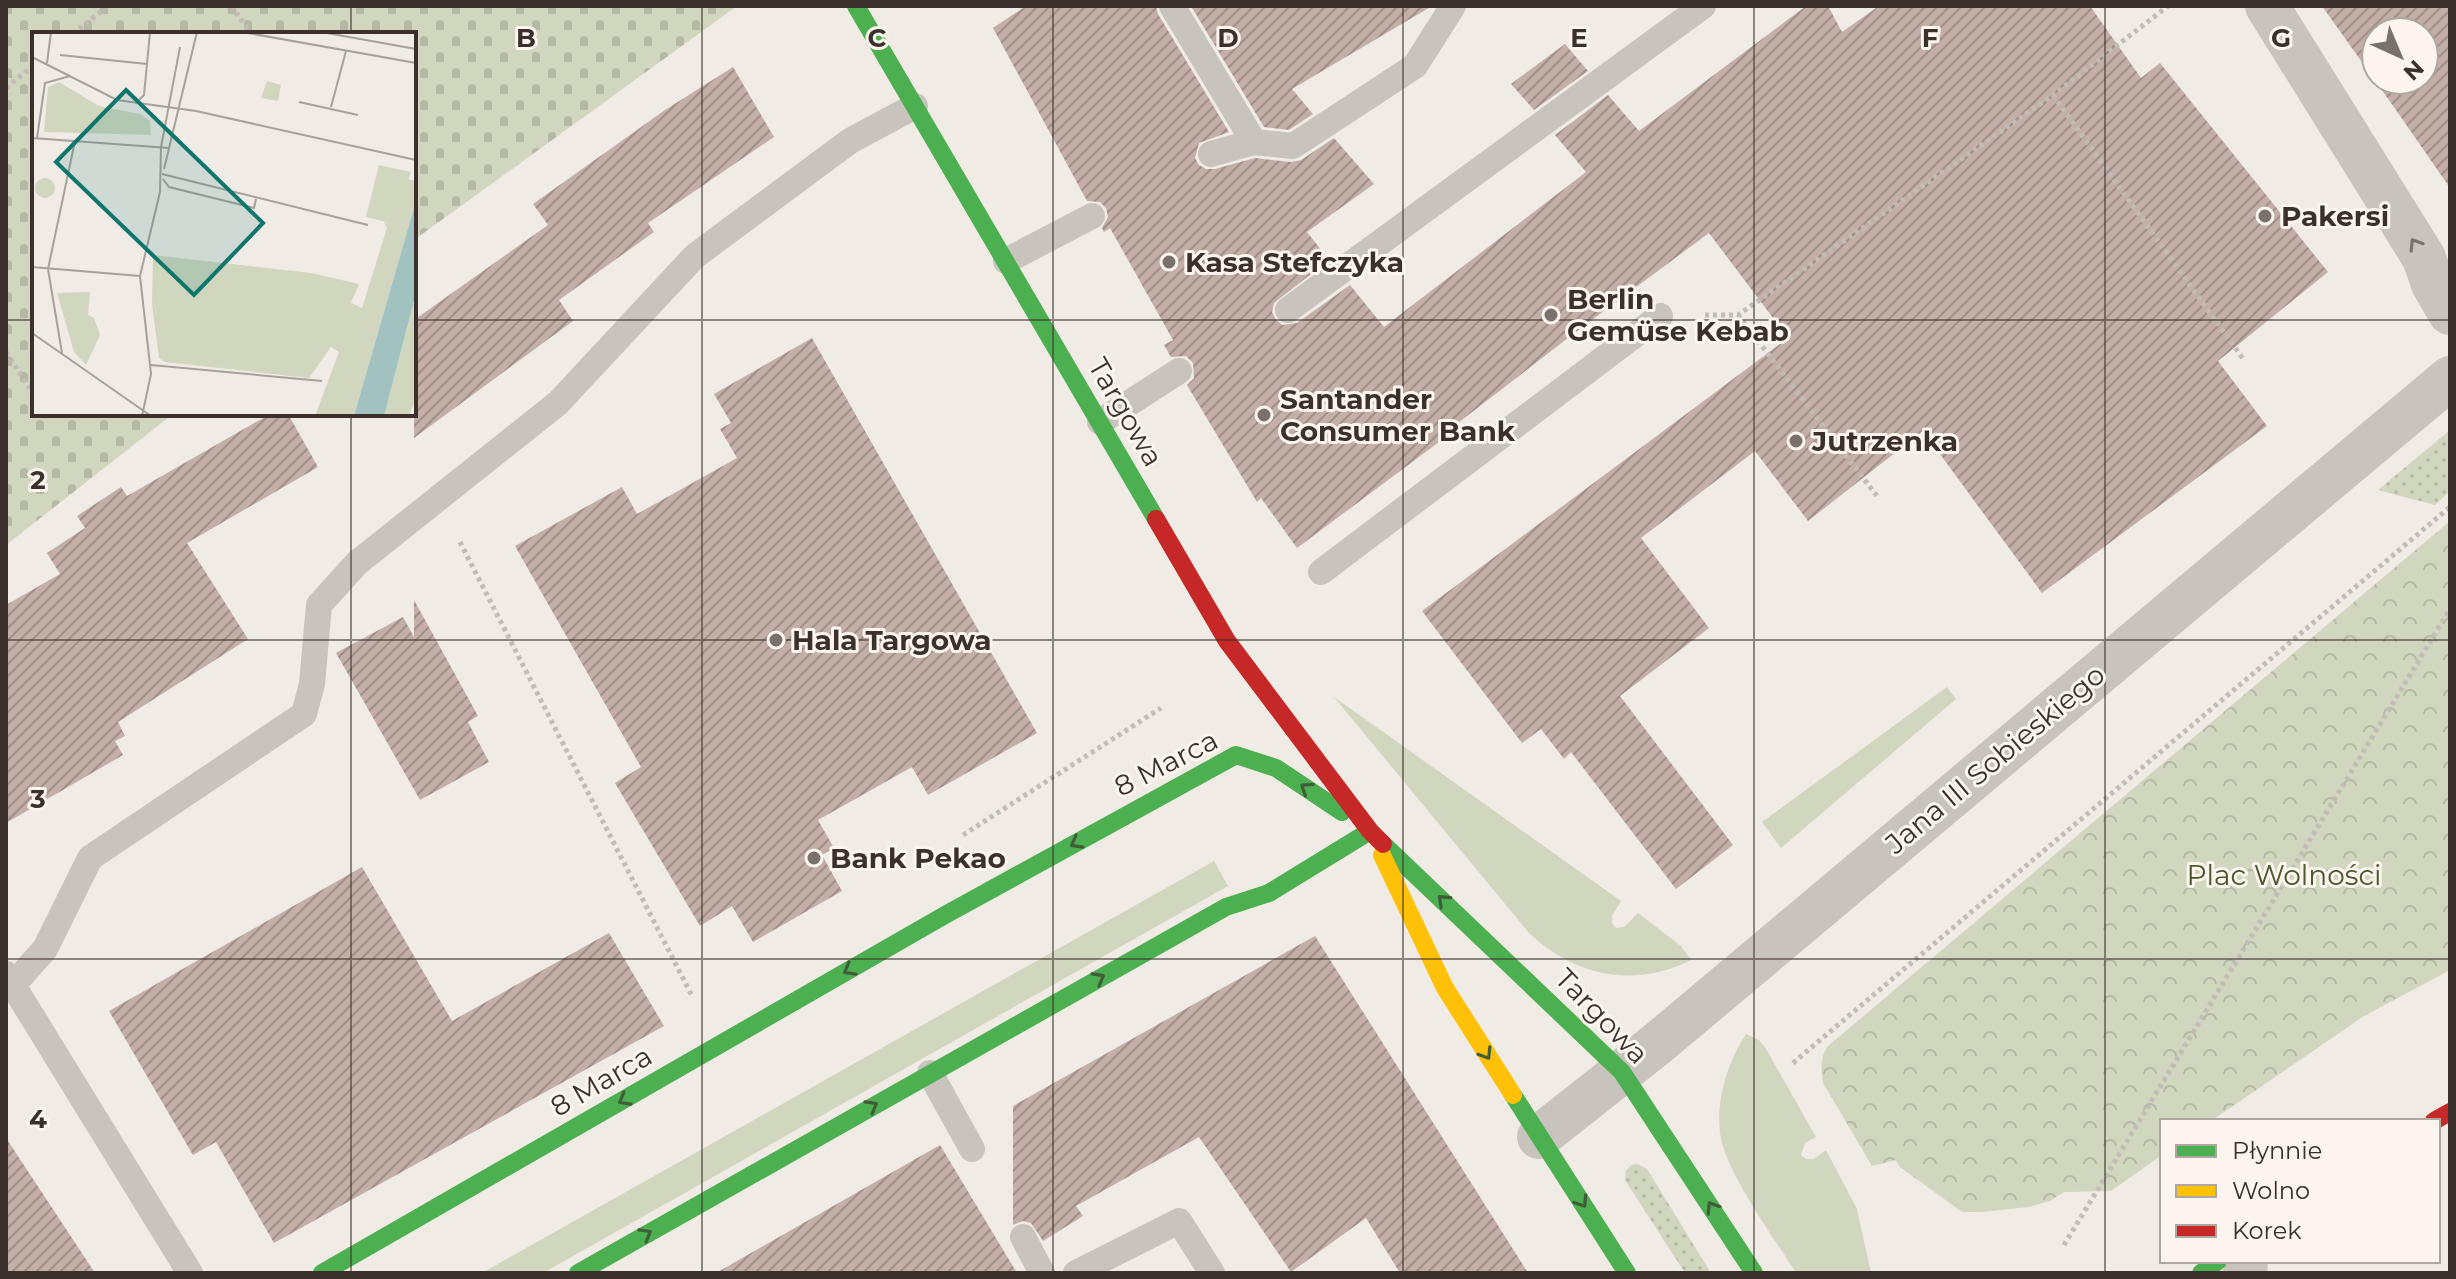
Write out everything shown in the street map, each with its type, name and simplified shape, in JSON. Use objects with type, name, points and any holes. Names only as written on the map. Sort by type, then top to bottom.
[{"type":"street","name":"Targowa","points":[[856,6],[1227,641],[1370,831],[1622,1072],[1754,1273]]},
{"type":"street","points":[[2267,6],[2424,258],[2433,284],[2450,313]]},
{"type":"street","name":"Jana III Sobieskiego","points":[[1539,1137],[1622,1072],[2450,378]]},
{"type":"street","name":"8 Marca","points":[[322,1273],[945,915],[1236,755],[1276,768],[1370,831]]},
{"type":"street","name":"Targowa","points":[[1370,831],[1445,988],[1627,1273]]},
{"type":"street","points":[[579,1273],[1226,907],[1269,893],[1370,831]]},
{"type":"lane","points":[[1172,6],[1254,142]]},
{"type":"lane","points":[[1211,154],[1254,142],[1293,146],[1415,66],[1453,6]]},
{"type":"lane","points":[[1288,310],[1703,6]]},
{"type":"lane","points":[[190,1273],[9,980],[45,949],[90,858],[304,714],[312,684],[319,605],[357,563],[558,403],[695,256],[850,141],[915,106]]},
{"type":"lane","points":[[1006,261],[1092,216]]},
{"type":"lane","points":[[1321,572],[1660,316]]},
{"type":"lane","points":[[1100,422],[1179,371]]},
{"type":"lane","points":[[930,1073],[972,1149]]},
{"type":"lane","points":[[1076,1273],[1179,1221],[1212,1273]]},
{"type":"lane","points":[[1023,1237],[1042,1273]]},
{"type":"path","points":[[76,32],[108,6]]},
{"type":"path","points":[[231,6],[250,32]]},
{"type":"path","points":[[1660,316],[1738,315],[2053,95],[2168,6]]},
{"type":"path","points":[[6,88],[32,67]]},
{"type":"path","points":[[2053,95],[2244,360]]},
{"type":"path","points":[[1738,315],[1877,496]]},
{"type":"path","points":[[6,352],[32,392]]},
{"type":"path","points":[[438,498],[695,1001]]},
{"type":"path","points":[[1793,1063],[2450,507]]},
{"type":"path","points":[[2064,1245],[2450,609]]},
{"type":"path","points":[[954,841],[1161,708]]},
{"type":"green space","points":[[6,6],[737,6],[416,239],[416,32],[32,32],[32,416],[170,416],[6,545]]},
{"type":"green space","points":[[2450,430],[2450,491],[2435,505],[2378,490]]},
{"type":"green space","name":"Plac Wolności","points":[[2450,521],[2450,970],[2364,1016],[2214,1119],[2160,1119],[2160,1156],[2111,1191],[2064,1192],[2050,1201],[2029,1207],[1962,1212],[1900,1167],[1896,1160],[1872,1166],[1823,1083],[1822,1059],[1828,1046]]},
{"type":"green space","points":[[1947,687],[1956,699],[1781,848],[1762,822]]},
{"type":"green space","points":[[1334,697],[1621,901],[1612,916],[1616,928],[1624,927],[1638,913],[1681,946],[1691,960],[1669,969],[1626,976],[1585,968],[1547,948],[1529,933]]},
{"type":"green space","points":[[1214,861],[1228,886],[543,1273],[482,1273]]},
{"type":"green space","points":[[1746,1034],[1759,1040],[1766,1049],[1816,1137],[1805,1143],[1801,1155],[1814,1159],[1826,1150],[1857,1209],[1871,1273],[1796,1273],[1740,1185],[1724,1148],[1719,1120],[1725,1081]]},
{"type":"green space","points":[[1638,1164],[1647,1169],[1711,1273],[1685,1273],[1625,1180],[1626,1171],[1631,1165]]},
{"type":"building","points":[[1026,6],[1156,6],[1229,132],[1199,143],[1195,158],[1206,169],[1255,158],[1291,162],[1301,160],[1334,138],[1374,184],[1307,232],[1329,260],[1274,303],[1272,312],[1282,325],[1297,323],[1350,285],[1384,327],[1586,172],[1555,135],[1608,95],[1639,131],[1806,6],[1828,6],[1842,32],[1879,6],[2090,6],[2141,78],[2160,63],[2328,272],[2218,361],[2267,426],[2042,593],[1923,431],[1808,521],[1755,451],[1641,538],[1709,628],[1620,696],[1733,845],[1676,889],[1571,752],[1564,759],[1541,729],[1522,743],[1422,611],[1788,338],[1709,233],[1297,548],[1261,498],[1257,502],[1187,385],[1194,378],[1193,363],[1186,356],[1171,357],[1164,345],[1173,340],[1110,228],[1104,232],[1102,228],[1108,217],[1106,208],[1100,202],[1087,201],[993,28]]},
{"type":"building","points":[[1191,6],[1432,6],[1292,89],[1313,114],[1289,130],[1264,127]]},
{"type":"building","points":[[2322,6],[2450,6],[2450,188],[2386,96],[2440,96],[2440,16],[2360,16],[2360,59]]},
{"type":"building","points":[[1565,44],[1588,71],[1534,110],[1511,84]]},
{"type":"building","points":[[733,67],[774,137],[648,223],[654,232],[559,300],[573,321],[414,438],[416,319],[548,225],[533,204],[665,110]]},
{"type":"building","name":"Hala Targowa","points":[[812,338],[1037,733],[928,795],[912,767],[818,820],[834,848],[822,855],[842,891],[753,942],[732,906],[700,926],[615,783],[641,767],[515,546],[622,487],[637,514],[737,458],[720,429],[731,423],[714,394]]},
{"type":"building","points":[[267,416],[289,416],[318,467],[187,543],[248,639],[118,722],[125,736],[115,741],[123,755],[6,823],[6,605],[60,574],[47,553],[85,528],[77,516],[121,487],[127,496]]},
{"type":"building","points":[[414,600],[478,716],[468,722],[489,762],[420,800],[336,653],[403,617],[414,637]]},
{"type":"building","points":[[362,867],[452,1021],[609,933],[664,1026],[274,1243],[216,1142],[193,1155],[109,1011]]},
{"type":"building","points":[[1315,936],[1528,1273],[1400,1273],[1366,1218],[1291,1272],[1199,1137],[1076,1206],[1083,1216],[1043,1241],[1031,1223],[1023,1221],[1013,1225],[1013,1106]]},
{"type":"building","points":[[6,1138],[95,1273],[6,1273]]},
{"type":"building","points":[[940,1145],[1017,1273],[716,1273]]},
{"type":"traffic: fast","points":[[856,6],[1156,519]]},
{"type":"traffic: fast","points":[[322,1273],[945,915],[1236,755],[1276,768],[1342,812]]},
{"type":"traffic: fast","points":[[578,1273],[1226,907],[1269,893],[1370,831]]},
{"type":"traffic: fast","points":[[1383,844],[1622,1072],[1754,1273]]},
{"type":"traffic: fast","points":[[1513,1095],[1627,1273]]},
{"type":"traffic: fast","points":[[2201,1273],[2215,1263]]},
{"type":"traffic: slow","points":[[1382,855],[1445,988],[1513,1095]]},
{"type":"traffic: jam","points":[[1156,519],[1227,641],[1383,844]]},
{"type":"traffic: jam","points":[[2438,1119],[2450,1112]]},
{"type":"place","name":"Pakersi","points":[[2265,216]]},
{"type":"place","name":"Kasa Stefczyka","points":[[1169,262]]},
{"type":"place","name":"Berlin Gemüse Kebab","points":[[1551,315]]},
{"type":"place","name":"Santander Consumer Bank","points":[[1264,415]]},
{"type":"place","name":"Jutrzenka","points":[[1796,441]]},
{"type":"place","name":"Hala Targowa","points":[[776,640]]},
{"type":"place","name":"Bank Pekao","points":[[814,858]]}]
